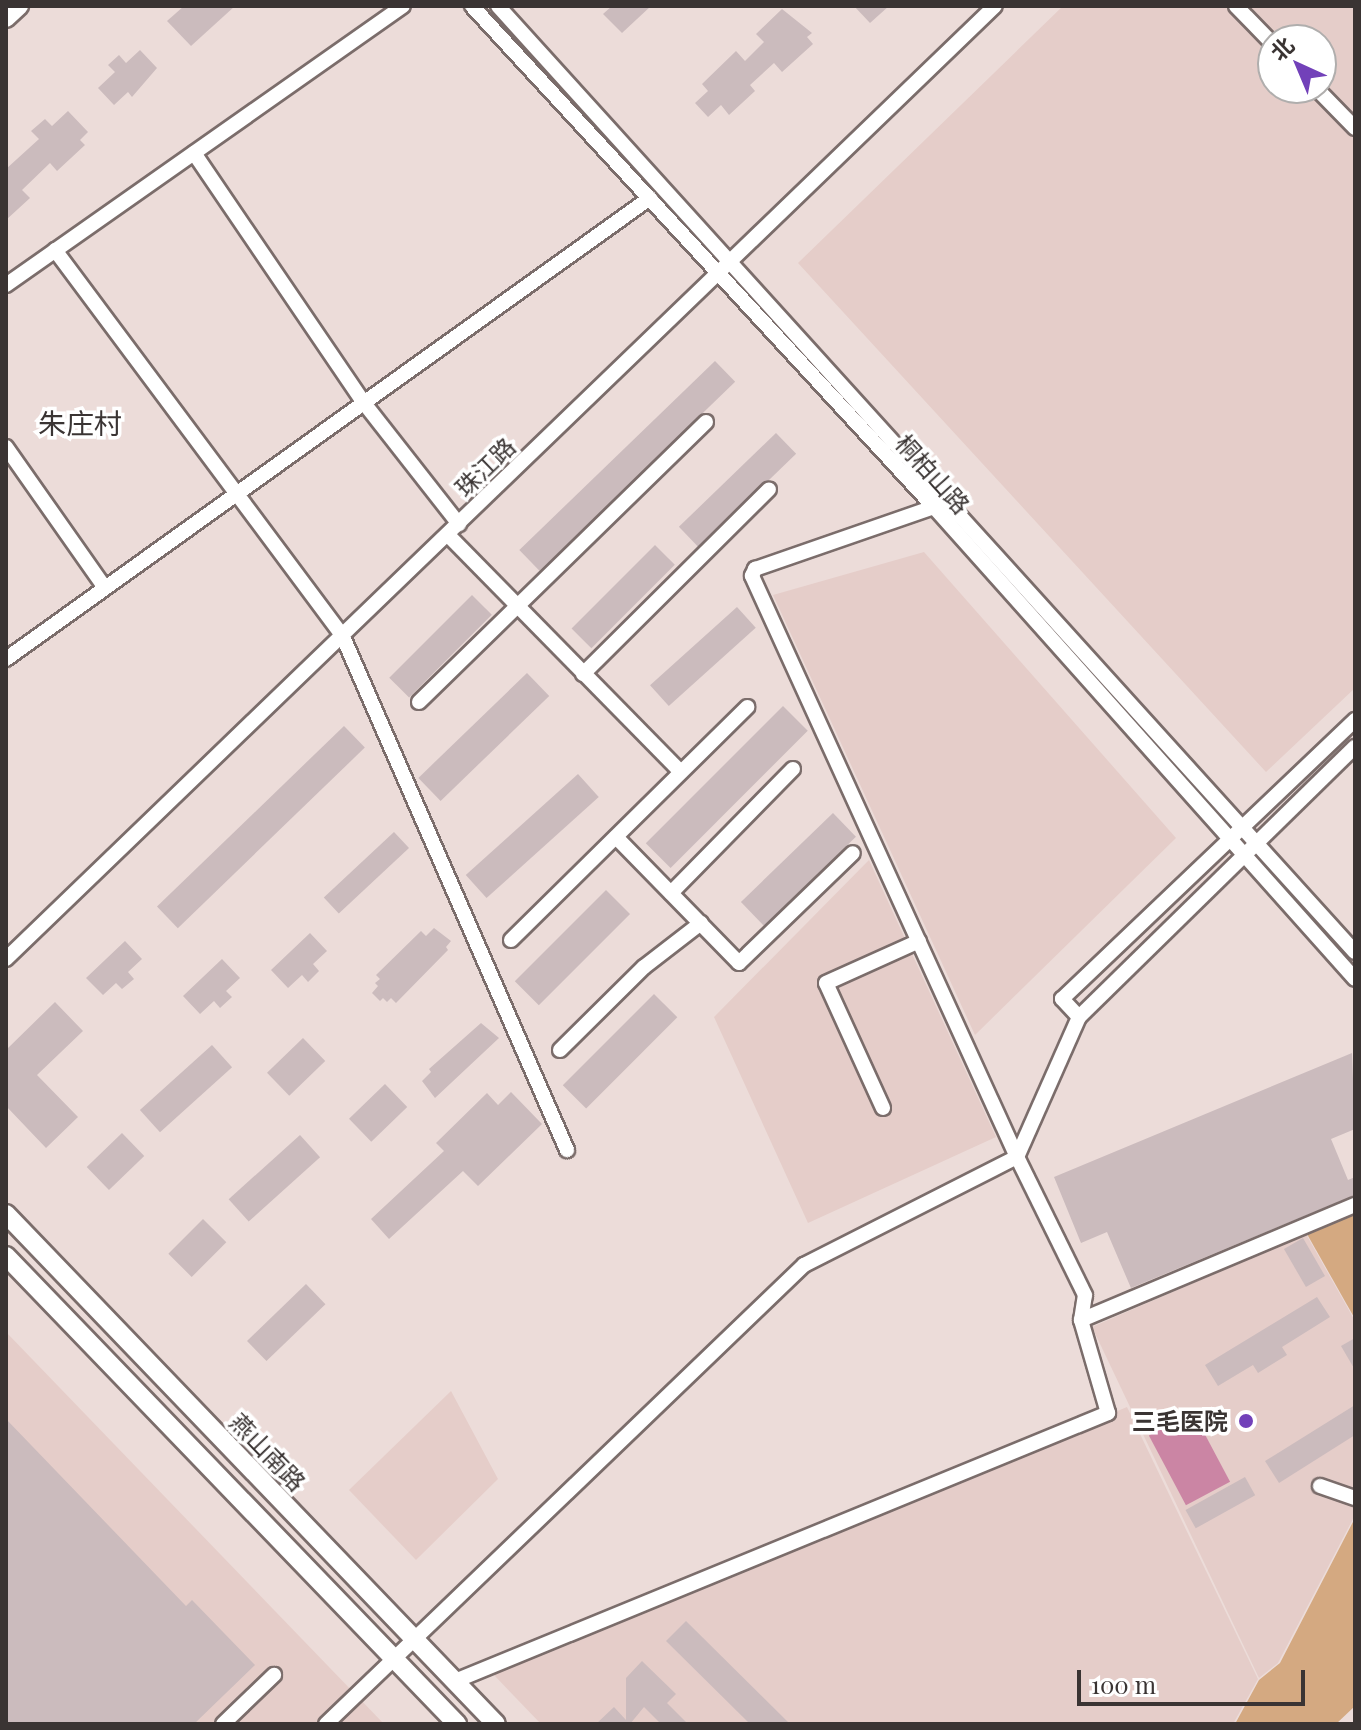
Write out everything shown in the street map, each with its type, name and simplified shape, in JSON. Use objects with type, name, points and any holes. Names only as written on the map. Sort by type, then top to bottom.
[{"type":"main road","points":[[6,18],[19,6]]},
{"type":"main road","name":"燕山南路","points":[[6,1214],[496,1724]]},
{"type":"main road","points":[[6,1256],[457,1724]]},
{"type":"street","points":[[6,285],[403,6]]},
{"type":"street","name":"桐柏山路","points":[[472,6],[934,507],[1355,979]]},
{"type":"street","name":"桐柏山路","points":[[498,6],[1355,952]]},
{"type":"street","name":"珠江路","points":[[6,959],[995,6]]},
{"type":"street","points":[[1236,6],[1257,28]]},
{"type":"street","points":[[1332,104],[1355,128]]},
{"type":"street","points":[[194,153],[364,403],[459,524]]},
{"type":"street","points":[[6,659],[650,198]]},
{"type":"street","points":[[55,250],[343,637],[567,1150]]},
{"type":"street","points":[[419,702],[706,422]]},
{"type":"street","points":[[6,447],[105,588]]},
{"type":"street","points":[[583,674],[769,489]]},
{"type":"street","points":[[455,1681],[1108,1413],[1081,1320],[1085,1295],[1017,1157],[752,576],[755,569],[934,507]]},
{"type":"street","points":[[448,535],[681,772]]},
{"type":"street","points":[[511,940],[747,707]]},
{"type":"street","points":[[1079,1017],[1062,999],[1355,720]]},
{"type":"street","points":[[326,1724],[804,1265],[1017,1157],[1079,1017],[1355,747]]},
{"type":"street","points":[[671,893],[793,769]]},
{"type":"street","points":[[616,837],[739,963],[853,853]]},
{"type":"street","points":[[560,1050],[644,967],[701,923]]},
{"type":"street","points":[[883,1108],[826,983],[919,941]]},
{"type":"street","points":[[1081,1320],[1355,1205]]},
{"type":"street","points":[[1320,1486],[1355,1498]]},
{"type":"street","points":[[223,1724],[274,1675]]},
{"type":"shaded area","points":[[1063,6],[1355,6],[1355,688],[1266,772],[798,263]]},
{"type":"shaded area","points":[[924,552],[1176,838],[975,1035],[773,595]]},
{"type":"shaded area","points":[[869,860],[996,1137],[808,1223],[714,1017]]},
{"type":"shaded area","points":[[1355,1214],[1355,1319],[1307,1234]]},
{"type":"shaded area","name":"三毛医院","points":[[1306,1234],[1355,1321],[1355,1515],[1278,1663],[1259,1678],[1092,1327]]},
{"type":"shaded area","points":[[6,1332],[384,1724],[6,1724]]},
{"type":"shaded area","points":[[451,1391],[498,1479],[416,1560],[349,1490]]},
{"type":"shaded area","points":[[1127,1407],[1258,1679],[1233,1724],[541,1724],[493,1674]]},
{"type":"shaded area","points":[[1193,1412],[1230,1482],[1186,1505],[1149,1435]]},
{"type":"shaded area","points":[[1355,1518],[1355,1706],[1336,1724],[1235,1724],[1259,1680],[1280,1663]]},
{"type":"building","points":[[184,6],[235,6],[191,46],[167,21]]},
{"type":"building","points":[[612,6],[651,6],[622,33],[603,14]]},
{"type":"building","points":[[854,6],[889,6],[870,23]]},
{"type":"building","points":[[782,9],[812,33],[807,37],[813,44],[782,72],[774,63],[750,85],[755,91],[729,115],[721,105],[708,117],[695,103],[708,91],[702,84],[736,51],[745,61],[764,42],[756,34]]},
{"type":"building","points":[[140,50],[157,68],[132,97],[128,92],[114,105],[98,88],[115,72],[108,65],[119,55],[126,63]]},
{"type":"building","points":[[68,111],[88,132],[80,140],[85,145],[57,171],[50,163],[22,190],[30,198],[6,220],[6,169],[39,139],[31,131],[45,119],[52,126]]},
{"type":"building","points":[[715,361],[735,382],[539,571],[519,550]]},
{"type":"building","points":[[776,433],[796,454],[699,548],[679,527]]},
{"type":"building","points":[[655,545],[675,565],[591,648],[572,628]]},
{"type":"building","points":[[472,595],[492,615],[409,698],[389,678]]},
{"type":"building","points":[[737,607],[756,628],[669,706],[650,685]]},
{"type":"building","points":[[527,673],[549,696],[441,801],[418,778]]},
{"type":"building","points":[[783,706],[808,731],[671,868],[646,843]]},
{"type":"building","points":[[344,726],[365,748],[178,928],[157,907]]},
{"type":"building","points":[[578,774],[599,797],[487,898],[466,875]]},
{"type":"building","points":[[833,813],[856,837],[764,926],[741,902]]},
{"type":"building","points":[[394,832],[409,848],[339,914],[324,897]]},
{"type":"building","points":[[606,890],[630,914],[539,1005],[515,981]]},
{"type":"building","points":[[434,928],[451,941],[446,947],[448,950],[396,1003],[391,998],[387,1002],[383,998],[380,1001],[372,993],[380,979],[376,975],[421,931],[426,936]]},
{"type":"building","points":[[310,933],[327,951],[313,964],[319,971],[308,982],[302,975],[288,988],[271,970]]},
{"type":"building","points":[[125,941],[142,959],[128,972],[134,979],[122,989],[116,983],[103,995],[86,978]]},
{"type":"building","points":[[222,959],[240,978],[226,991],[232,997],[220,1008],[214,1001],[200,1014],[183,996]]},
{"type":"building","points":[[654,994],[677,1017],[586,1109],[563,1085]]},
{"type":"building","points":[[55,1002],[83,1031],[37,1075],[78,1117],[46,1148],[6,1106],[6,1050]]},
{"type":"building","points":[[481,1023],[499,1038],[435,1098],[422,1081],[431,1072],[429,1069]]},
{"type":"building","points":[[303,1038],[325,1061],[289,1096],[267,1073]]},
{"type":"building","points":[[212,1045],[232,1067],[160,1132],[140,1110]]},
{"type":"building","points":[[1352,1053],[1355,1129],[1331,1139],[1348,1180],[1355,1177],[1355,1195],[1131,1288],[1107,1232],[1081,1243],[1054,1177]]},
{"type":"building","points":[[385,1084],[407,1107],[371,1142],[349,1119]]},
{"type":"building","points":[[511,1092],[542,1124],[478,1186],[463,1171],[389,1239],[371,1219],[444,1151],[436,1143],[487,1093],[498,1105]]},
{"type":"building","points":[[122,1133],[144,1156],[109,1190],[87,1167]]},
{"type":"building","points":[[300,1135],[320,1157],[249,1222],[229,1199]]},
{"type":"building","points":[[203,1219],[226,1242],[192,1277],[168,1254]]},
{"type":"building","points":[[1303,1238],[1325,1276],[1306,1287],[1284,1249]]},
{"type":"building","points":[[306,1284],[325,1304],[266,1361],[247,1341]]},
{"type":"building","points":[[1317,1297],[1330,1317],[1282,1347],[1287,1355],[1258,1373],[1253,1365],[1218,1386],[1205,1365]]},
{"type":"building","points":[[1355,1338],[1355,1370],[1341,1346]]},
{"type":"building","points":[[1355,1405],[1355,1435],[1279,1483],[1265,1461]]},
{"type":"building","points":[[6,1419],[186,1606],[192,1600],[255,1665],[194,1724],[6,1724]]},
{"type":"building","points":[[1245,1477],[1255,1495],[1196,1528],[1186,1510]]},
{"type":"building","points":[[686,1621],[790,1724],[750,1724],[666,1641]]},
{"type":"building","points":[[642,1661],[676,1694],[667,1703],[688,1724],[661,1724],[644,1707],[630,1724],[596,1724],[614,1707],[626,1720],[626,1678]]},
{"type":"place","name":"三毛医院","points":[[1246,1421]]},
{"type":"district","name":"朱庄村","points":[[80,423]]}]
